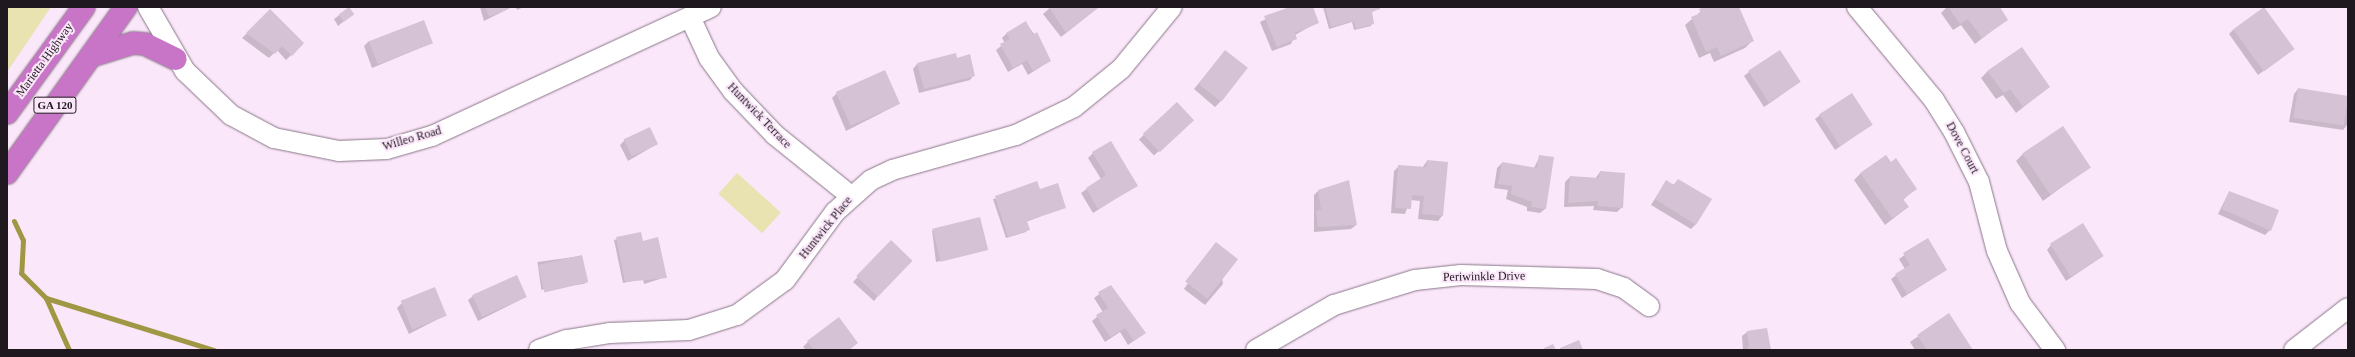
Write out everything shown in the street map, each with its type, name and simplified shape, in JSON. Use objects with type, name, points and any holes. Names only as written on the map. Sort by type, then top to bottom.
[{"type":"highway","name":"GA 120","points":[[7,173],[126,7]]},
{"type":"highway","name":"Marietta Highway","points":[[7,113],[80,10]]},
{"type":"highway","points":[[91,56],[133,43],[150,46],[176,59]]},
{"type":"street","name":"Willeo Road","points":[[148,7],[176,59],[219,106],[243,123],[274,138],[339,151],[387,149],[432,136],[711,7]]},
{"type":"street","name":"Huntwick Place","points":[[539,350],[567,340],[610,333],[688,330],[737,315],[785,280],[850,196],[892,170],[1016,135],[1074,107],[1122,68],[1172,7]]},
{"type":"street","name":"Dove Court","points":[[1857,7],[1934,100],[1958,138],[1979,182],[1997,251],[2020,303],[2055,350]]},
{"type":"street","name":"Huntwick Terrace","points":[[690,17],[709,58],[733,91],[775,135],[850,196]]},
{"type":"street","name":"Periwinkle Drive","points":[[1256,350],[1334,305],[1407,282],[1461,275],[1597,279],[1624,288],[1649,306]]},
{"type":"street","points":[[2294,350],[2348,308]]},
{"type":"shaded area","points":[[7,7],[51,7],[7,72]]},
{"type":"shaded area","points":[[737,173],[781,212],[762,233],[718,194]]},
{"type":"building","points":[[349,7],[354,14],[344,22],[338,15]]},
{"type":"building","points":[[485,7],[507,7],[508,9],[489,17]]},
{"type":"building","points":[[1049,7],[1099,7],[1066,33]]},
{"type":"building","points":[[1290,7],[1313,7],[1319,23],[1295,33],[1297,39],[1277,47],[1264,16]]},
{"type":"building","points":[[1325,7],[1380,7],[1380,9],[1372,11],[1374,24],[1356,29],[1354,21],[1331,27]]},
{"type":"building","points":[[1704,7],[1739,7],[1754,41],[1721,56],[1717,47],[1706,52],[1691,17],[1701,13],[1699,9]]},
{"type":"building","points":[[1948,7],[2000,7],[2008,20],[1982,38],[1968,19],[1960,24]]},
{"type":"building","points":[[2264,7],[2295,49],[2264,71],[2233,29]]},
{"type":"building","points":[[270,9],[304,43],[292,56],[282,46],[275,54],[246,33]]},
{"type":"building","points":[[424,20],[433,43],[378,64],[369,41]]},
{"type":"building","points":[[1026,21],[1033,35],[1037,32],[1051,61],[1033,71],[1027,60],[1013,68],[1000,44],[1010,39],[1006,33]]},
{"type":"building","points":[[2022,47],[2050,87],[2023,107],[2010,89],[2004,93],[1987,71]]},
{"type":"building","points":[[1225,50],[1248,68],[1221,102],[1199,84]]},
{"type":"building","points":[[1780,50],[1801,82],[1769,103],[1748,71]]},
{"type":"building","points":[[956,53],[957,58],[970,54],[975,76],[924,89],[917,63]]},
{"type":"building","points":[[885,70],[900,104],[851,126],[836,92]]},
{"type":"building","points":[[2298,88],[2348,96],[2344,126],[2293,118]]},
{"type":"building","points":[[1852,93],[1873,125],[1840,146],[1819,114]]},
{"type":"building","points":[[1177,102],[1194,120],[1160,152],[1143,134]]},
{"type":"building","points":[[2063,126],[2091,167],[2050,195],[2022,153]]},
{"type":"building","points":[[650,127],[658,144],[632,156],[624,139]]},
{"type":"building","points":[[1111,141],[1138,186],[1098,209],[1086,188],[1106,175],[1092,152]]},
{"type":"building","points":[[1539,155],[1554,157],[1546,209],[1531,207],[1532,202],[1511,194],[1512,186],[1498,184],[1502,162],[1537,168]]},
{"type":"building","points":[[1886,155],[1891,162],[1896,158],[1917,189],[1903,199],[1909,207],[1892,218],[1860,173]]},
{"type":"building","points":[[1427,160],[1448,162],[1443,216],[1422,214],[1424,196],[1412,195],[1411,209],[1395,208],[1398,165],[1426,167]]},
{"type":"building","points":[[1600,171],[1625,173],[1623,208],[1598,206],[1598,201],[1568,203],[1570,176],[1599,178]]},
{"type":"building","points":[[1678,179],[1712,199],[1696,225],[1655,199],[1666,180],[1674,185]]},
{"type":"building","points":[[1349,180],[1357,225],[1318,227],[1316,211],[1321,210],[1318,190]]},
{"type":"building","points":[[1037,181],[1040,189],[1058,183],[1066,208],[1027,221],[1030,230],[1008,237],[995,196]]},
{"type":"building","points":[[2229,191],[2279,210],[2271,231],[2222,209]]},
{"type":"building","points":[[980,217],[988,250],[941,262],[932,229]]},
{"type":"building","points":[[2083,223],[2104,256],[2071,277],[2050,244]]},
{"type":"building","points":[[641,232],[643,241],[658,237],[667,278],[625,282],[616,237]]},
{"type":"building","points":[[1928,238],[1947,270],[1907,294],[1895,274],[1910,265],[1903,253]]},
{"type":"building","points":[[891,240],[913,261],[878,297],[856,276]]},
{"type":"building","points":[[1216,242],[1238,259],[1207,299],[1185,281]]},
{"type":"building","points":[[582,255],[588,282],[544,292],[538,265]]},
{"type":"building","points":[[517,275],[527,297],[482,317],[472,295]]},
{"type":"building","points":[[1111,285],[1146,333],[1134,341],[1125,328],[1110,337],[1096,315],[1108,308],[1098,292]]},
{"type":"building","points":[[435,287],[447,316],[412,330],[401,301]]},
{"type":"building","points":[[1949,313],[1973,350],[1927,350],[1917,335]]},
{"type":"building","points":[[839,317],[858,343],[849,350],[814,350],[807,341]]},
{"type":"building","points":[[1767,328],[1771,350],[1746,350],[1749,346],[1747,331]]},
{"type":"building","points":[[1579,340],[1583,350],[1560,350],[1560,348]]},
{"type":"building","points":[[1553,344],[1556,350],[1545,350],[1544,348]]},
{"type":"waterway","points":[[14,221],[23,240],[21,273],[46,298],[214,350]]},
{"type":"waterway","points":[[46,298],[69,350]]}]
